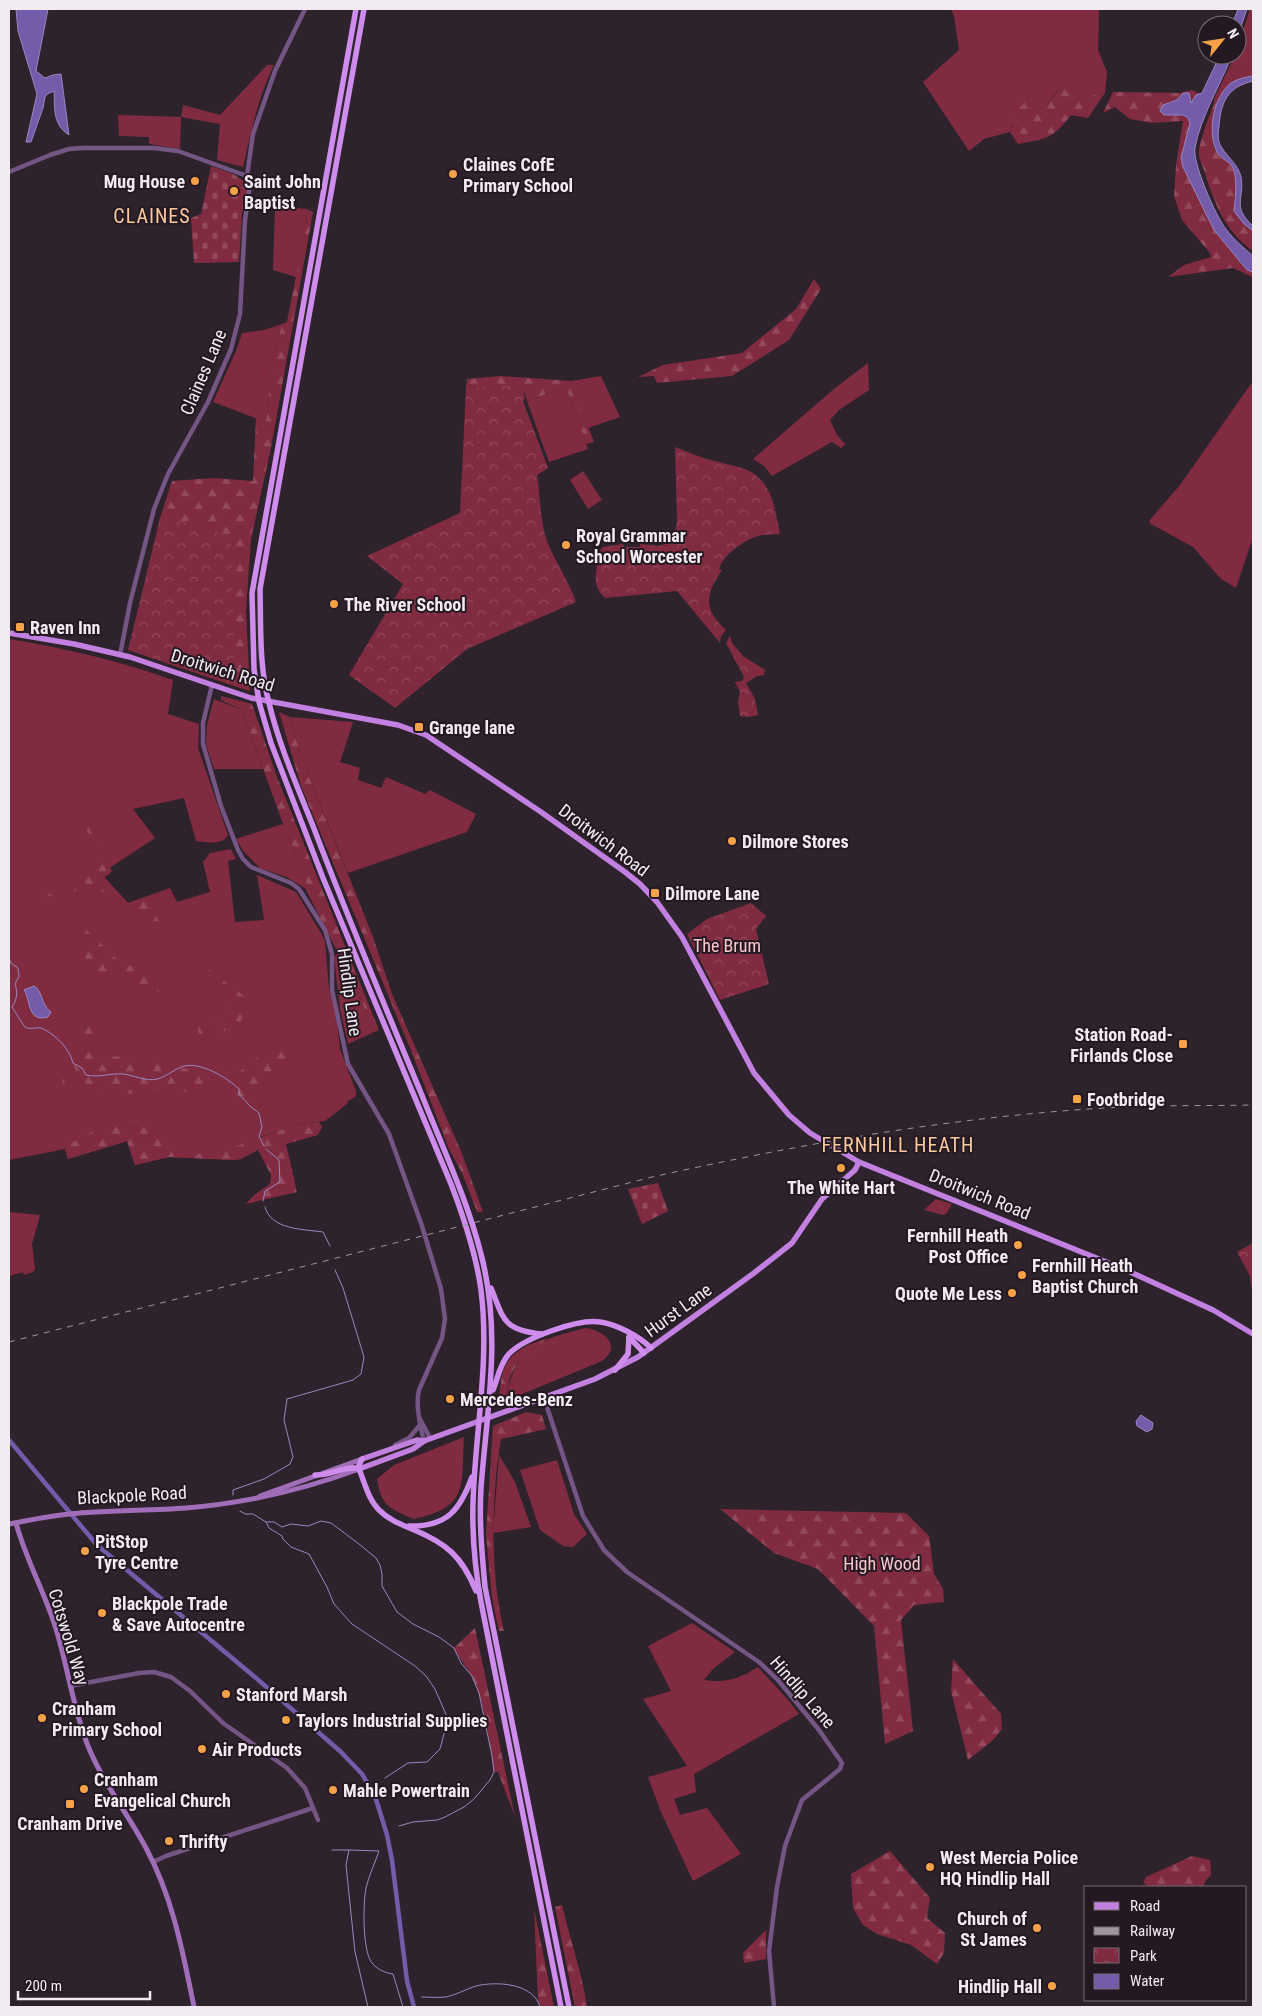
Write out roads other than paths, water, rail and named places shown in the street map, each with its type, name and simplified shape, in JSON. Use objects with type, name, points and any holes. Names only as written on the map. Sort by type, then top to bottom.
[{"type":"highway","points":[[356,9],[252,593],[254,669],[259,702],[271,743],[323,878],[451,1184],[476,1261],[481,1291],[483,1367],[475,1471],[474,1555],[481,1602],[561,2007]]},
{"type":"highway","points":[[364,9],[260,589],[262,664],[268,702],[280,742],[329,868],[459,1187],[478,1242],[496,1305],[504,1319],[515,1328],[544,1334]]},
{"type":"highway","points":[[487,1278],[492,1332],[491,1394],[481,1490],[481,1547],[485,1587],[569,2007]]},
{"type":"highway","points":[[491,1394],[497,1374],[509,1355],[523,1342],[577,1324],[594,1322],[608,1324],[628,1335],[639,1338],[651,1348]]},
{"type":"highway","points":[[628,1335],[644,1352]]},
{"type":"highway","points":[[615,1370],[628,1354],[628,1335]]},
{"type":"highway","points":[[362,1459],[359,1469],[370,1496],[378,1509],[389,1518],[433,1538],[450,1549],[458,1557],[469,1574],[481,1602]]},
{"type":"highway","points":[[315,1476],[324,1476],[352,1467],[359,1469]]},
{"type":"highway","points":[[404,1526],[426,1526],[434,1524],[450,1515],[465,1497],[475,1471]]},
{"type":"main road","name":"Droitwich Road","points":[[9,633],[74,644],[120,655],[251,698],[398,725],[426,735],[504,786],[625,872],[656,902],[682,938],[754,1073],[789,1116],[810,1133],[859,1162],[1126,1270],[1213,1310],[1253,1334]]},
{"type":"main road","name":"Hurst Lane","points":[[472,1423],[544,1398],[615,1370],[651,1348],[792,1243],[822,1199],[855,1170],[859,1162]]},
{"type":"main road","name":"Blackpole Road","points":[[9,1524],[62,1514],[187,1508],[230,1503],[257,1497],[417,1440],[427,1439],[472,1423]]},
{"type":"main road","name":"Blackpole Road","points":[[257,1497],[267,1497],[315,1485],[413,1449],[427,1439]]},
{"type":"main road","name":"Cotswold Way","points":[[16,1523],[28,1563],[54,1622],[70,1686],[89,1748],[107,1784],[153,1862],[177,1927],[194,2007]]},
{"type":"street","name":"Claines Lane","points":[[120,655],[130,604],[154,509],[168,474],[208,402],[231,349],[236,332],[240,314],[245,220],[250,186],[247,176],[253,134],[274,71],[305,9]]},
{"type":"street","points":[[9,172],[50,155],[70,150],[83,148],[154,148],[178,151],[247,176]]},
{"type":"street","name":"Hindlip Lane","points":[[212,685],[202,723],[204,751],[221,806],[243,859],[251,867],[299,888],[325,930],[332,954],[332,990],[348,1064],[389,1134],[422,1226],[441,1289],[445,1319],[442,1334],[418,1394],[420,1425],[427,1439]]},
{"type":"street","name":"Hindlip Lane","points":[[544,1398],[583,1516],[604,1550],[626,1572],[721,1635],[765,1668],[784,1687],[819,1730],[842,1763],[840,1769],[802,1800],[785,1846],[777,1887],[769,1951],[774,2007]]},
{"type":"street","name":"Hindlip Lane","points":[[420,1419],[427,1439]]},
{"type":"street","points":[[390,1450],[409,1438],[420,1425]]},
{"type":"street","points":[[70,1686],[154,1672],[170,1677],[190,1691],[223,1723],[287,1768],[305,1788],[318,1820]]},
{"type":"street","points":[[153,1862],[166,1856],[313,1808]]},
{"type":"water","points":[[16,9],[48,9],[36,71],[45,78],[61,74],[69,135],[57,121],[54,91],[45,97],[31,142],[26,142],[37,94],[18,31]]},
{"type":"water","points":[[1238,9],[1247,9],[1245,15],[1236,15]]},
{"type":"water","points":[[1215,65],[1227,65],[1201,125],[1195,155],[1211,202],[1222,223],[1232,236],[1253,256],[1253,272],[1247,270],[1214,230],[1183,167],[1181,158],[1190,123],[1188,118],[1183,115],[1164,115],[1160,111],[1163,105],[1177,100],[1183,93],[1189,93],[1191,103],[1196,95],[1202,93]]},
{"type":"water","points":[[1253,76],[1253,81],[1237,87],[1227,96],[1220,117],[1218,134],[1220,146],[1240,172],[1242,213],[1253,226],[1253,231],[1244,224],[1234,211],[1235,173],[1232,166],[1217,152],[1212,135],[1212,125],[1216,106],[1225,89],[1236,80]]},
{"type":"water","points":[[34,986],[39,991],[45,1006],[51,1012],[48,1017],[36,1017],[33,1014],[24,990]]},
{"type":"water","points":[[1141,1415],[1153,1423],[1152,1429],[1147,1432],[1137,1426],[1136,1421]]},
{"type":"waterway","points":[[9,958],[11,963],[18,968],[19,976],[15,984],[16,996],[12,1007],[23,1024],[27,1028],[46,1030],[56,1038],[69,1052],[73,1063],[82,1068],[86,1075],[123,1074],[153,1080],[185,1066],[199,1066],[221,1076],[234,1085],[239,1089],[239,1094],[259,1113],[262,1127],[259,1136],[264,1146]]},
{"type":"waterway","points":[[263,1201],[265,1191],[280,1182],[279,1160],[266,1149]]},
{"type":"waterway","points":[[265,1207],[268,1215],[281,1224],[297,1229],[323,1232],[330,1246]]},
{"type":"waterway","points":[[233,1495],[233,1490],[264,1479],[290,1464],[293,1457],[284,1420],[287,1399],[353,1380],[361,1374],[364,1357],[343,1288],[335,1270]]},
{"type":"waterway","points":[[9,1440],[97,1545],[256,1678],[341,1752],[362,1774],[375,1796],[387,1835],[392,1860],[407,1981],[414,2007]]},
{"type":"waterway","points":[[240,1511],[245,1514],[253,1514],[266,1522],[274,1522],[282,1527],[291,1524],[308,1526],[321,1521],[331,1523],[376,1558],[382,1574],[382,1586],[397,1612],[413,1624],[439,1637],[454,1648],[461,1663],[472,1676],[479,1693],[494,1772],[490,1780],[474,1799],[464,1807],[437,1820],[413,1822],[399,1826]]},
{"type":"waterway","points":[[266,1522],[269,1528],[282,1536],[291,1547],[309,1554],[334,1604],[352,1624],[415,1666],[426,1676],[435,1689],[448,1719],[440,1749],[427,1762],[408,1763],[385,1778]]},
{"type":"waterway","points":[[332,1850],[349,1850]]},
{"type":"waterway","points":[[368,2007],[355,1952],[346,1865],[349,1850],[379,1851],[366,1888],[364,1904],[365,1939],[369,1958],[373,1964],[382,1971],[393,1974],[403,2007]]},
{"type":"waterway","points":[[422,1997],[446,1997],[484,1984],[503,1984],[522,1988],[536,1999],[540,2007]]},
{"type":"railway","points":[[9,1342],[652,1177],[820,1143],[934,1125],[1048,1112],[1124,1107],[1253,1105]]},
{"type":"place","name":"Claines CofE Primary School","points":[[453,174]]},
{"type":"place","name":"Mug House","points":[[195,181]]},
{"type":"place","name":"Saint John Baptist","points":[[234,191]]},
{"type":"place","name":"Royal Grammar School Worcester","points":[[566,545]]},
{"type":"place","name":"The River School","points":[[334,604]]},
{"type":"place","name":"Raven Inn","points":[[20,627]]},
{"type":"place","name":"Grange lane","points":[[419,727]]},
{"type":"place","name":"Dilmore Stores","points":[[732,841]]},
{"type":"place","name":"Dilmore Lane","points":[[655,893]]},
{"type":"place","name":"Station Road- Firlands Close","points":[[1183,1044]]},
{"type":"place","name":"Footbridge","points":[[1077,1099]]},
{"type":"place","name":"The White Hart","points":[[841,1168]]},
{"type":"place","name":"Fernhill Heath Post Office","points":[[1018,1245]]},
{"type":"place","name":"Fernhill Heath Baptist Church","points":[[1022,1275]]},
{"type":"place","name":"Quote Me Less","points":[[1012,1293]]},
{"type":"place","name":"Mercedes-Benz","points":[[450,1399]]},
{"type":"place","name":"PitStop Tyre Centre","points":[[85,1551]]},
{"type":"place","name":"Blackpole Trade & Save Autocentre","points":[[102,1613]]},
{"type":"place","name":"Stanford Marsh","points":[[226,1694]]},
{"type":"place","name":"Cranham Primary School","points":[[42,1718]]},
{"type":"place","name":"Taylors Industrial Supplies","points":[[286,1720]]},
{"type":"place","name":"Air Products","points":[[202,1749]]},
{"type":"place","name":"Cranham Evangelical Church","points":[[84,1789]]},
{"type":"place","name":"Mahle Powertrain","points":[[333,1790]]},
{"type":"place","name":"Cranham Drive","points":[[70,1804]]},
{"type":"place","name":"Thrifty","points":[[169,1841]]},
{"type":"place","name":"West Mercia Police HQ Hindlip Hall","points":[[930,1867]]},
{"type":"place","name":"Church of St James","points":[[1037,1928]]},
{"type":"place","name":"Hindlip Hall","points":[[1052,1986]]},
{"type":"district","name":"CLAINES","points":[[152,216]]},
{"type":"district","name":"FERNHILL HEATH","points":[[898,1145]]},
{"type":"park label","name":"The Brum","points":[[727,945]]},
{"type":"park label","name":"High Wood","points":[[882,1563]]}]
